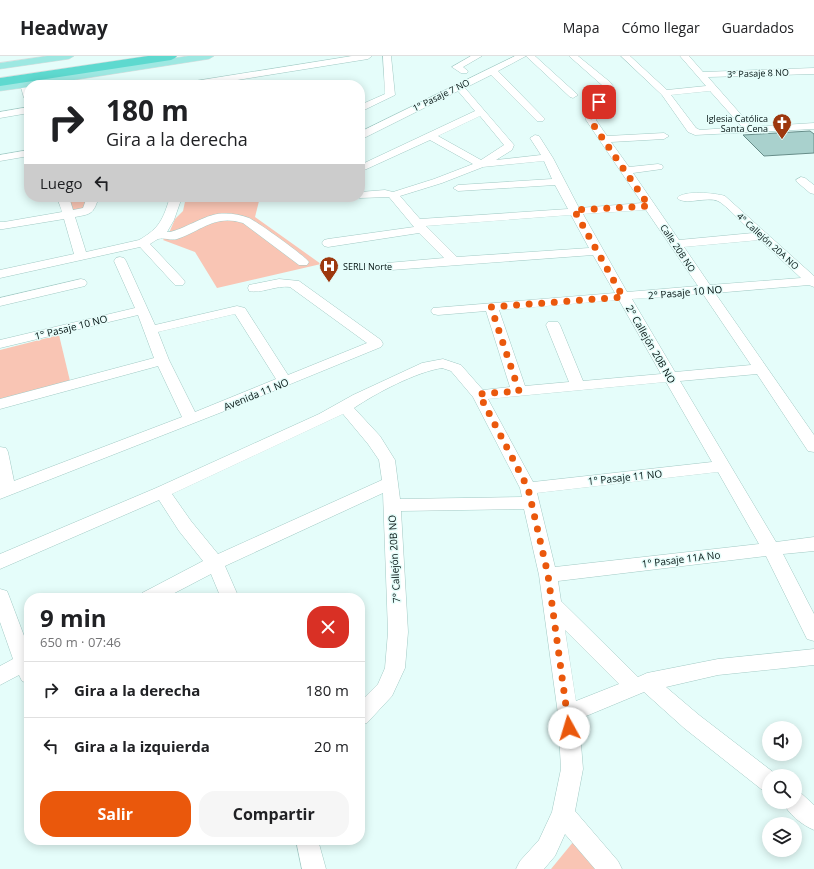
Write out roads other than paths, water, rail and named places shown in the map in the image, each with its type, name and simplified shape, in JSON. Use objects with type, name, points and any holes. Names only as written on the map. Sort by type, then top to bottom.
[{"type":"highway","points":[[38,67],[66,56]]},
{"type":"highway","points":[[0,73],[112,56]]},
{"type":"highway","points":[[0,82],[170,56]]},
{"type":"main road","points":[[0,66],[66,56]]},
{"type":"main road","points":[[51,80],[209,56]]},
{"type":"main road","points":[[0,88],[24,84]]},
{"type":"street","points":[[316,56],[323,64]]},
{"type":"street","points":[[218,80],[323,64],[336,59],[368,56]]},
{"type":"street","points":[[365,107],[390,95],[387,56]]},
{"type":"street","points":[[464,71],[456,67],[478,56]]},
{"type":"street","name":"1° Pasaje 7 NO","points":[[365,133],[522,56]]},
{"type":"street","points":[[530,56],[573,95]]},
{"type":"street","name":"Calle 20B NO","points":[[573,56],[608,86],[590,118],[814,447]]},
{"type":"street","points":[[625,56],[665,93],[695,132],[706,133],[749,129],[813,127]]},
{"type":"street","points":[[684,56],[749,129]]},
{"type":"street","points":[[492,71],[540,119]]},
{"type":"street","name":"3° Pasaje 8 NO","points":[[701,75],[814,71]]},
{"type":"street","points":[[242,76],[249,80]]},
{"type":"street","points":[[365,194],[385,193],[393,195],[438,181],[481,164],[506,149],[509,145],[459,86]]},
{"type":"street","points":[[665,93],[713,88]]},
{"type":"street","points":[[0,115],[24,111]]},
{"type":"street","points":[[365,167],[481,112]]},
{"type":"street","points":[[431,136],[481,164],[548,158]]},
{"type":"street","points":[[604,139],[664,136]]},
{"type":"street","name":"2° Callejón 20B NO","points":[[535,138],[548,158],[574,210],[623,297],[771,549],[814,633]]},
{"type":"street","points":[[0,158],[24,154]]},
{"type":"street","points":[[625,171],[658,167]]},
{"type":"street","points":[[801,180],[814,191]]},
{"type":"street","points":[[458,188],[559,182]]},
{"type":"street","points":[[393,195],[420,226],[454,261]]},
{"type":"street","name":"4° Callejón 20A NO","points":[[683,198],[709,196],[721,198],[813,282]]},
{"type":"street","points":[[64,202],[81,256]]},
{"type":"street","points":[[0,225],[3,226],[89,209],[91,202]]},
{"type":"street","points":[[0,274],[143,243],[158,235],[168,224],[175,202]]},
{"type":"street","points":[[328,243],[420,226],[574,210],[649,206]]},
{"type":"street","points":[[158,235],[174,236],[191,227],[215,218],[238,218],[247,221],[303,262]]},
{"type":"street","points":[[675,244],[763,236]]},
{"type":"street","points":[[143,243],[179,282]]},
{"type":"street","points":[[391,266],[597,251]]},
{"type":"street","points":[[120,261],[143,310],[162,360],[191,419]]},
{"type":"street","name":"Avenida 11 NO","points":[[4,491],[375,346],[376,343],[294,284],[281,282],[254,288]]},
{"type":"street","name":"2° Pasaje 10 NO","points":[[438,311],[813,282]]},
{"type":"street","points":[[0,302],[81,283]]},
{"type":"street","points":[[491,307],[519,391]]},
{"type":"street","name":"1° Pasaje 10 NO","points":[[0,344],[143,310]]},
{"type":"street","points":[[150,330],[237,310],[240,311],[285,382]]},
{"type":"street","points":[[553,325],[578,386]]},
{"type":"street","points":[[0,404],[162,360]]},
{"type":"street","points":[[0,562],[162,492],[345,407],[358,398],[427,366],[443,362],[456,368],[479,394],[530,495],[548,575],[568,714],[572,769],[563,814],[547,848],[528,869]]},
{"type":"street","points":[[479,394],[761,369]]},
{"type":"street","points":[[345,407],[374,440],[386,460],[391,483],[391,505]]},
{"type":"street","points":[[0,452],[4,491]]},
{"type":"street","name":"1° Pasaje 11 NO","points":[[530,495],[723,466]]},
{"type":"street","points":[[158,593],[215,563],[391,483]]},
{"type":"street","points":[[162,492],[185,526],[215,563],[228,593]]},
{"type":"street","name":"7° Callejón 20B NO","points":[[365,711],[385,690],[395,668],[398,632],[391,505],[530,495]]},
{"type":"street","name":"1° Pasaje 11A No","points":[[548,575],[814,544]]},
{"type":"street","points":[[0,596],[24,656]]},
{"type":"street","points":[[552,604],[640,684],[669,703],[762,777]]},
{"type":"street","points":[[568,714],[640,684],[718,667],[814,657]]},
{"type":"street","points":[[0,676],[24,667]]},
{"type":"street","points":[[563,814],[610,869]]},
{"type":"street","points":[[308,845],[314,869]]},
{"type":"place","name":"Iglesia Católica Santa Cena","points":[[782,140]]},
{"type":"place","name":"SERLI Norte","points":[[329,283]]}]
